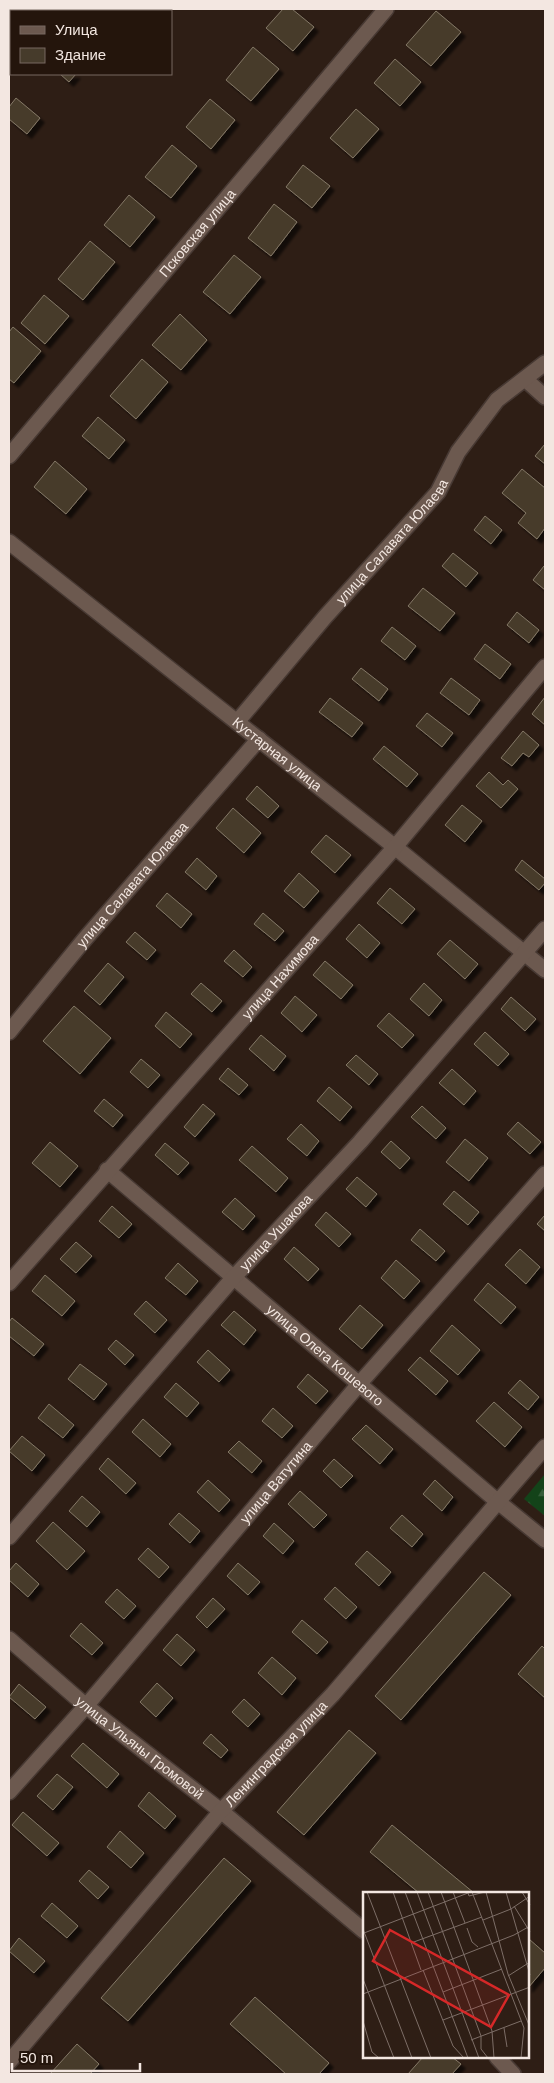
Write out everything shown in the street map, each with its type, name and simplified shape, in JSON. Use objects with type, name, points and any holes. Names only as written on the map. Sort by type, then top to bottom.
[{"type":"street","name":"Псковская улица","points":[[9,456],[386,9]]},
{"type":"street","name":"улица Салавата Юлаева","points":[[236,722],[325,617],[438,492],[458,452],[497,400],[545,363]]},
{"type":"street","points":[[525,378],[545,397]]},
{"type":"street","name":"Кустарная улица","points":[[9,542],[395,847],[545,970]]},
{"type":"street","name":"улица Нахимова","points":[[9,1283],[395,847],[545,667]]},
{"type":"street","name":"улица Салавата Юлаева","points":[[9,1032],[84,940],[258,739]]},
{"type":"street","name":"улица Ушакова","points":[[9,1537],[234,1276],[360,1142],[545,930]]},
{"type":"street","name":"улица Олега Кошевого","points":[[108,1170],[545,1540]]},
{"type":"street","name":"улица Ватутина","points":[[9,1792],[86,1706],[360,1383],[545,1174]]},
{"type":"street","name":"Ленинградская улица","points":[[9,2062],[221,1811],[333,1694],[545,1447]]},
{"type":"street","name":"улица Ульяны Громовой","points":[[9,1640],[86,1706],[221,1811],[363,1930]]},
{"type":"street","points":[[498,2058],[513,2074]]},
{"type":"green space","points":[[545,1474],[545,1516],[524,1499]]},
{"type":"building","points":[[117,9],[118,10],[88,10]]},
{"type":"building","points":[[283,9],[292,9],[314,27],[293,51],[266,28]]},
{"type":"building","points":[[436,11],[461,32],[431,66],[406,45]]},
{"type":"building","points":[[253,47],[279,69],[251,101],[226,80]]},
{"type":"building","points":[[395,59],[421,82],[400,106],[374,83]]},
{"type":"building","points":[[61,75],[75,75],[69,82]]},
{"type":"building","points":[[16,98],[40,118],[27,134],[9,119],[9,107]]},
{"type":"building","points":[[210,99],[235,120],[211,149],[186,127]]},
{"type":"building","points":[[356,109],[379,129],[353,158],[330,138]]},
{"type":"building","points":[[172,145],[197,166],[171,198],[145,177]]},
{"type":"building","points":[[303,165],[330,186],[312,208],[286,187]]},
{"type":"building","points":[[129,195],[155,217],[130,247],[104,225]]},
{"type":"building","points":[[274,204],[297,222],[271,256],[248,238]]},
{"type":"building","points":[[90,241],[115,262],[83,300],[58,279]]},
{"type":"building","points":[[234,255],[261,277],[230,314],[203,292]]},
{"type":"building","points":[[44,295],[69,316],[45,344],[21,323]]},
{"type":"building","points":[[180,314],[207,340],[181,370],[152,345]]},
{"type":"building","points":[[13,327],[41,351],[14,383],[9,379],[9,332]]},
{"type":"building","points":[[142,359],[168,382],[136,419],[110,396]]},
{"type":"building","points":[[98,417],[125,440],[109,459],[82,436]]},
{"type":"building","points":[[545,444],[545,464],[535,456]]},
{"type":"building","points":[[55,461],[87,489],[66,514],[34,487]]},
{"type":"building","points":[[522,469],[545,488],[545,528],[537,539],[518,523],[526,513],[502,493]]},
{"type":"building","points":[[485,516],[502,530],[491,544],[474,530]]},
{"type":"building","points":[[453,553],[478,573],[466,587],[442,566]]},
{"type":"building","points":[[545,566],[545,590],[533,580]]},
{"type":"building","points":[[423,588],[455,613],[440,631],[408,606]]},
{"type":"building","points":[[517,612],[539,630],[529,643],[507,625]]},
{"type":"building","points":[[392,627],[416,646],[405,660],[381,641]]},
{"type":"building","points":[[485,644],[511,664],[500,679],[474,659]]},
{"type":"building","points":[[361,668],[388,689],[379,701],[352,679]]},
{"type":"building","points":[[451,678],[480,700],[469,715],[440,693]]},
{"type":"building","points":[[545,697],[545,725],[532,714]]},
{"type":"building","points":[[330,698],[363,723],[352,737],[319,712]]},
{"type":"building","points":[[427,713],[453,733],[442,747],[416,726]]},
{"type":"building","points":[[523,731],[539,745],[529,757],[523,753],[512,766],[501,758]]},
{"type":"building","points":[[384,746],[418,774],[407,787],[373,759]]},
{"type":"building","points":[[489,772],[503,785],[508,780],[518,789],[501,808],[476,786]]},
{"type":"building","points":[[257,786],[279,806],[268,818],[246,799]]},
{"type":"building","points":[[462,805],[482,821],[465,842],[445,825]]},
{"type":"building","points":[[233,808],[261,833],[244,853],[216,828]]},
{"type":"building","points":[[326,835],[351,855],[335,873],[311,852]]},
{"type":"building","points":[[197,858],[217,876],[206,890],[185,872]]},
{"type":"building","points":[[522,860],[545,879],[545,883],[539,890],[515,870]]},
{"type":"building","points":[[299,873],[319,891],[304,908],[284,891]]},
{"type":"building","points":[[390,888],[415,909],[402,924],[377,903]]},
{"type":"building","points":[[167,893],[192,914],[181,928],[156,906]]},
{"type":"building","points":[[263,913],[284,931],[275,941],[254,924]]},
{"type":"building","points":[[359,924],[380,943],[367,958],[346,939]]},
{"type":"building","points":[[135,932],[156,950],[147,960],[126,942]]},
{"type":"building","points":[[450,940],[478,964],[465,979],[437,954]]},
{"type":"building","points":[[234,950],[252,967],[243,977],[224,961]]},
{"type":"building","points":[[325,961],[353,985],[341,999],[313,975]]},
{"type":"building","points":[[108,963],[124,977],[100,1005],[84,991]]},
{"type":"building","points":[[201,983],[222,1001],[212,1012],[191,994]]},
{"type":"building","points":[[424,983],[442,1000],[429,1016],[410,999]]},
{"type":"building","points":[[295,996],[317,1015],[302,1032],[281,1013]]},
{"type":"building","points":[[511,997],[536,1019],[525,1031],[501,1009]]},
{"type":"building","points":[[74,1006],[111,1038],[80,1074],[43,1041]]},
{"type":"building","points":[[166,1012],[192,1034],[180,1048],[155,1026]]},
{"type":"building","points":[[389,1013],[414,1035],[402,1048],[377,1026]]},
{"type":"building","points":[[485,1032],[509,1054],[498,1066],[474,1044]]},
{"type":"building","points":[[261,1035],[286,1056],[274,1071],[249,1049]]},
{"type":"building","points":[[356,1055],[378,1074],[369,1085],[346,1065]]},
{"type":"building","points":[[141,1059],[160,1075],[148,1088],[130,1072]]},
{"type":"building","points":[[228,1068],[248,1085],[239,1095],[219,1079]]},
{"type":"building","points":[[452,1069],[476,1091],[464,1105],[439,1083]]},
{"type":"building","points":[[329,1087],[352,1107],[340,1121],[317,1101]]},
{"type":"building","points":[[104,1099],[123,1115],[113,1127],[94,1111]]},
{"type":"building","points":[[203,1104],[215,1114],[195,1137],[184,1127]]},
{"type":"building","points":[[422,1106],[446,1128],[436,1139],[411,1117]]},
{"type":"building","points":[[518,1122],[541,1142],[530,1154],[507,1134]]},
{"type":"building","points":[[301,1124],[319,1141],[307,1156],[287,1139]]},
{"type":"building","points":[[465,1139],[488,1158],[469,1181],[446,1162]]},
{"type":"building","points":[[391,1141],[410,1158],[400,1169],[381,1152]]},
{"type":"building","points":[[50,1142],[78,1166],[60,1187],[32,1163]]},
{"type":"building","points":[[165,1143],[189,1163],[178,1175],[155,1155]]},
{"type":"building","points":[[252,1146],[288,1178],[276,1192],[239,1160]]},
{"type":"building","points":[[357,1177],[377,1194],[366,1207],[346,1189]]},
{"type":"building","points":[[454,1191],[479,1212],[468,1225],[443,1204]]},
{"type":"building","points":[[235,1198],[255,1216],[243,1230],[222,1212]]},
{"type":"building","points":[[112,1206],[132,1224],[119,1238],[99,1221]]},
{"type":"building","points":[[326,1212],[351,1234],[339,1247],[315,1225]]},
{"type":"building","points":[[545,1215],[545,1231],[537,1224]]},
{"type":"building","points":[[420,1229],[445,1251],[436,1261],[411,1240]]},
{"type":"building","points":[[76,1242],[92,1256],[76,1273],[60,1259]]},
{"type":"building","points":[[294,1247],[319,1269],[308,1281],[284,1259]]},
{"type":"building","points":[[520,1249],[540,1267],[526,1284],[505,1265]]},
{"type":"building","points":[[396,1260],[420,1281],[404,1299],[381,1278]]},
{"type":"building","points":[[178,1263],[198,1281],[186,1295],[165,1278]]},
{"type":"building","points":[[45,1275],[75,1301],[62,1316],[32,1291]]},
{"type":"building","points":[[488,1283],[516,1307],[501,1324],[474,1300]]},
{"type":"building","points":[[146,1301],[167,1320],[155,1333],[134,1314]]},
{"type":"building","points":[[360,1305],[383,1325],[362,1349],[339,1329]]},
{"type":"building","points":[[234,1311],[256,1330],[244,1345],[221,1325]]},
{"type":"building","points":[[12,1318],[44,1344],[34,1356],[9,1336],[9,1322]]},
{"type":"building","points":[[452,1325],[480,1350],[458,1375],[430,1351]]},
{"type":"building","points":[[116,1340],[134,1355],[125,1365],[108,1349]]},
{"type":"building","points":[[208,1350],[230,1370],[219,1382],[197,1362]]},
{"type":"building","points":[[420,1357],[448,1381],[436,1395],[408,1370]]},
{"type":"building","points":[[80,1364],[107,1384],[94,1400],[68,1379]]},
{"type":"building","points":[[308,1374],[328,1391],[316,1404],[297,1387]]},
{"type":"building","points":[[520,1380],[539,1397],[528,1410],[508,1393]]},
{"type":"building","points":[[176,1383],[199,1403],[187,1417],[164,1397]]},
{"type":"building","points":[[494,1402],[522,1427],[505,1447],[476,1421]]},
{"type":"building","points":[[49,1404],[74,1425],[63,1438],[38,1418]]},
{"type":"building","points":[[273,1408],[293,1426],[282,1438],[262,1421]]},
{"type":"building","points":[[143,1419],[171,1444],[160,1457],[132,1432]]},
{"type":"building","points":[[366,1425],[393,1449],[380,1464],[352,1439]]},
{"type":"building","points":[[22,1436],[45,1455],[32,1471],[9,1451]]},
{"type":"building","points":[[239,1441],[262,1461],[252,1473],[228,1452]]},
{"type":"building","points":[[108,1458],[136,1483],[126,1494],[99,1469]]},
{"type":"building","points":[[334,1459],[353,1476],[341,1488],[323,1471]]},
{"type":"building","points":[[208,1480],[230,1500],[219,1512],[197,1492]]},
{"type":"building","points":[[435,1480],[453,1497],[442,1511],[423,1494]]},
{"type":"building","points":[[300,1491],[327,1515],[314,1528],[288,1504]]},
{"type":"building","points":[[82,1496],[100,1512],[87,1527],[69,1511]]},
{"type":"building","points":[[179,1513],[200,1531],[190,1543],[169,1524]]},
{"type":"building","points":[[402,1515],[423,1534],[412,1547],[390,1528]]},
{"type":"building","points":[[53,1522],[85,1551],[67,1570],[36,1541]]},
{"type":"building","points":[[274,1523],[294,1541],[283,1554],[263,1536]]},
{"type":"building","points":[[148,1548],[169,1567],[159,1578],[138,1559]]},
{"type":"building","points":[[367,1551],[391,1572],[379,1586],[355,1564]]},
{"type":"building","points":[[16,1563],[39,1584],[28,1597],[9,1580],[9,1571]]},
{"type":"building","points":[[238,1563],[260,1582],[248,1595],[227,1576]]},
{"type":"building","points":[[484,1572],[511,1595],[401,1720],[375,1696]]},
{"type":"building","points":[[335,1587],[357,1607],[346,1619],[324,1599]]},
{"type":"building","points":[[117,1589],[136,1606],[124,1619],[105,1602]]},
{"type":"building","points":[[213,1598],[225,1609],[207,1628],[196,1617]]},
{"type":"building","points":[[302,1620],[328,1642],[317,1654],[292,1632]]},
{"type":"building","points":[[81,1623],[103,1643],[92,1655],[70,1636]]},
{"type":"building","points":[[177,1634],[195,1650],[181,1666],[163,1650]]},
{"type":"building","points":[[542,1646],[545,1649],[545,1698],[518,1674]]},
{"type":"building","points":[[272,1657],[296,1678],[282,1695],[258,1673]]},
{"type":"building","points":[[157,1683],[173,1698],[156,1717],[140,1702]]},
{"type":"building","points":[[19,1684],[46,1707],[35,1719],[9,1697]]},
{"type":"building","points":[[244,1699],[260,1714],[248,1727],[232,1712]]},
{"type":"building","points":[[349,1730],[376,1753],[304,1835],[277,1812]]},
{"type":"building","points":[[211,1734],[228,1750],[221,1758],[203,1743]]},
{"type":"building","points":[[83,1743],[119,1774],[107,1788],[71,1756]]},
{"type":"building","points":[[57,1774],[73,1787],[53,1810],[37,1796]]},
{"type":"building","points":[[149,1792],[176,1816],[165,1829],[138,1806]]},
{"type":"building","points":[[23,1812],[59,1843],[47,1856],[12,1825]]},
{"type":"building","points":[[392,1825],[473,1892],[418,1892],[370,1852]]},
{"type":"building","points":[[120,1831],[144,1853],[131,1868],[107,1847]]},
{"type":"building","points":[[224,1858],[251,1881],[128,2021],[101,1998]]},
{"type":"building","points":[[89,1870],[109,1887],[98,1899],[79,1881]]},
{"type":"building","points":[[52,1903],[78,1926],[67,1938],[41,1916]]},
{"type":"building","points":[[19,1938],[45,1961],[34,1973],[9,1951]]},
{"type":"building","points":[[529,1939],[545,1953],[545,1968],[529,1987]]},
{"type":"building","points":[[255,1997],[329,2063],[319,2074],[286,2074],[230,2024]]},
{"type":"building","points":[[77,2044],[99,2064],[90,2074],[50,2074]]},
{"type":"building","points":[[422,2058],[453,2058],[461,2064],[452,2074],[408,2074]]}]
